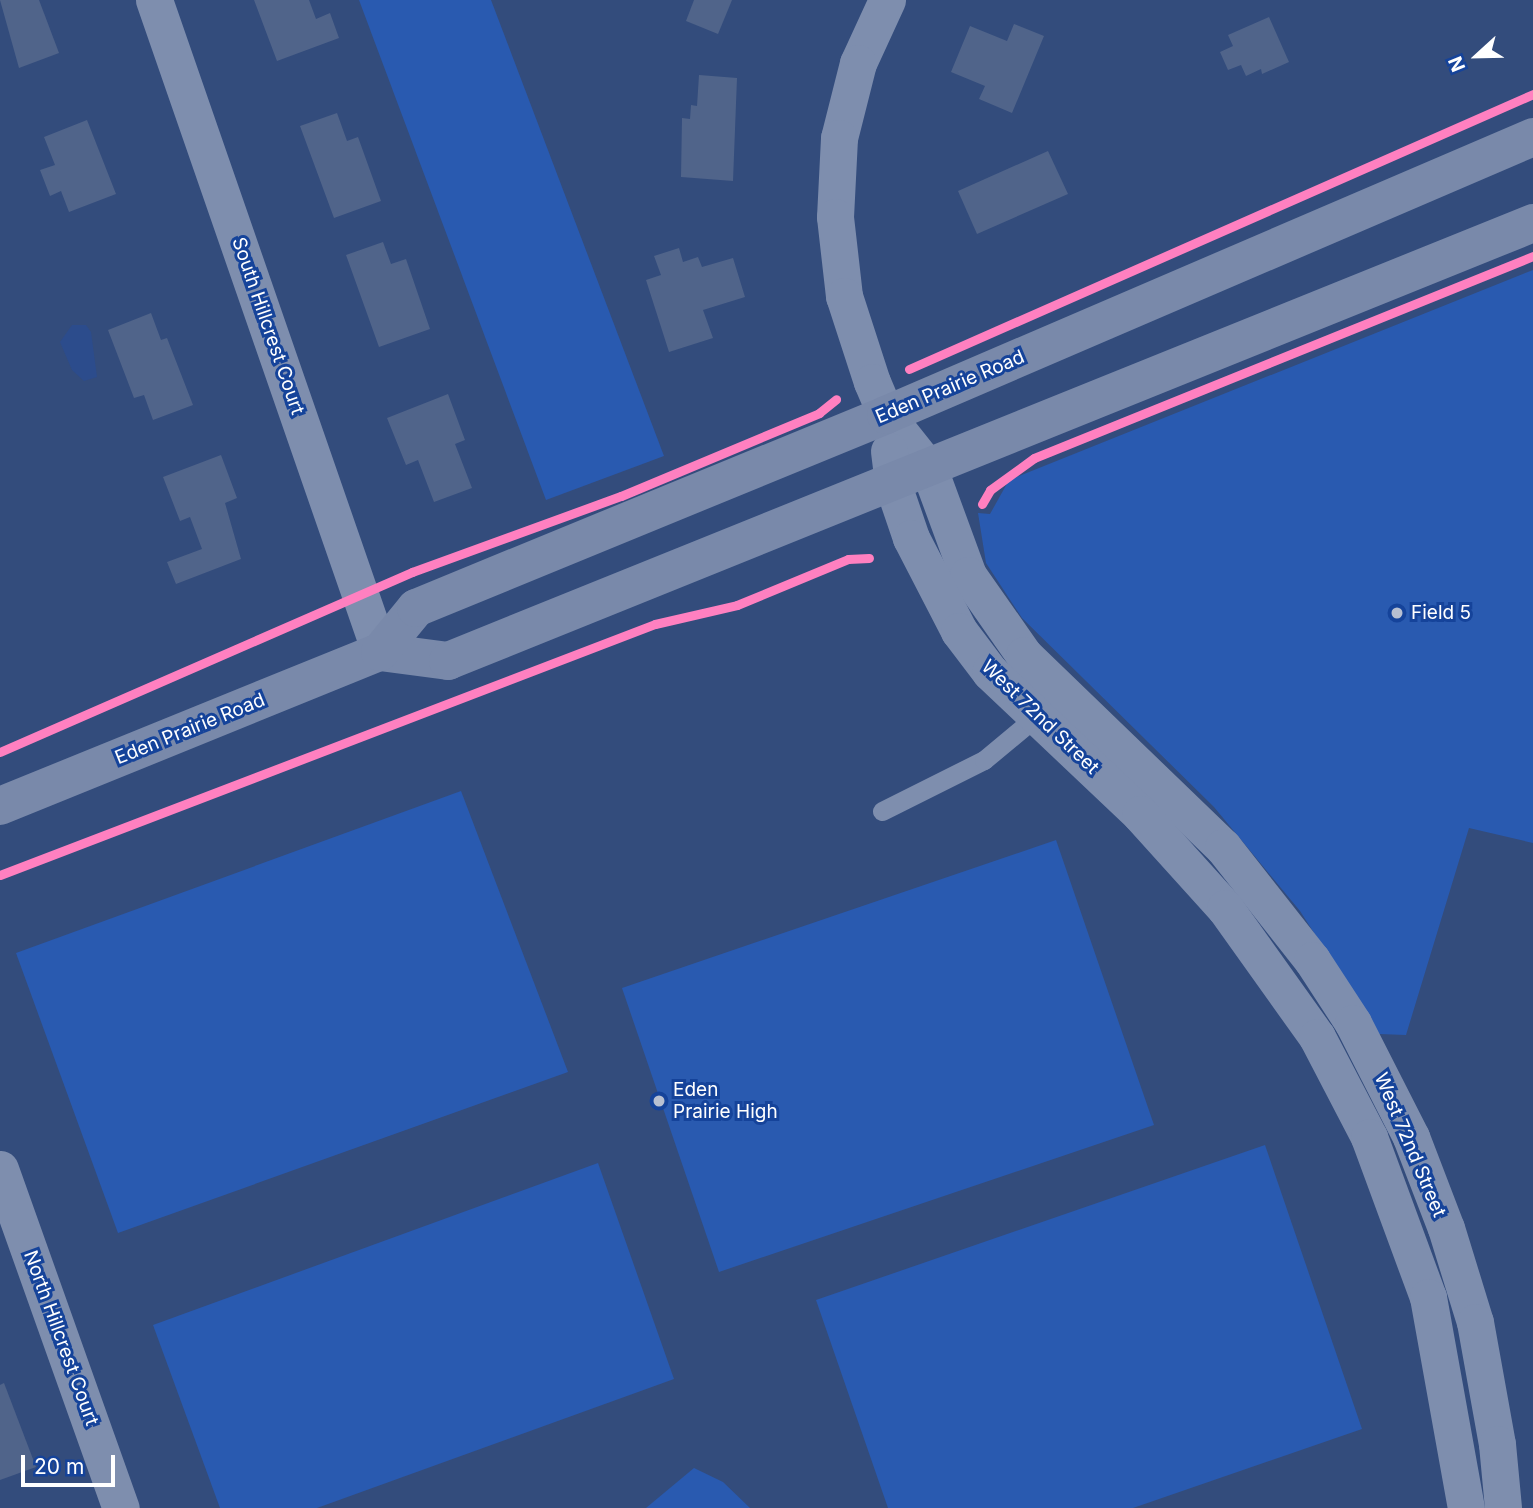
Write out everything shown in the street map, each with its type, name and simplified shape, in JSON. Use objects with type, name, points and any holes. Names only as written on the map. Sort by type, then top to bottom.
[{"type":"main road","name":"Eden Prairie Road","points":[[0,806],[380,652],[416,608],[886,415],[1533,137]]},
{"type":"main road","name":"Eden Prairie Road","points":[[380,652],[448,661],[892,485],[1533,223]]},
{"type":"street","name":"South Hillcrest Court","points":[[154,0],[380,652]]},
{"type":"street","points":[[886,415],[844,296],[835,217],[839,138],[858,63],[887,0]]},
{"type":"street","name":"West 72nd Street","points":[[886,415],[929,469],[968,575],[1024,655],[1049,705],[1140,814],[1225,908],[1317,1037],[1369,1137],[1428,1297],[1466,1508]]},
{"type":"street","name":"West 72nd Street","points":[[886,415],[892,485],[915,548],[959,631],[990,672],[1049,705],[1223,847],[1312,960],[1360,1035],[1431,1184],[1475,1322],[1497,1444],[1503,1508]]},
{"type":"street","name":"North Hillcrest Court","points":[[0,1169],[121,1508]]},
{"type":"lane","points":[[882,811],[984,761],[1049,705]]},
{"type":"shaded area","points":[[359,0],[491,0],[664,456],[546,500]]},
{"type":"shaded area","points":[[1533,270],[1533,843],[1469,828],[1406,1035],[1379,1034],[1300,911],[1214,807],[1022,618],[986,563],[978,513],[990,514],[1009,480]]},
{"type":"shaded area","points":[[72,325],[86,325],[91,332],[97,377],[84,381],[72,370],[60,342]]},
{"type":"shaded area","points":[[461,791],[568,1072],[118,1233],[16,953]]},
{"type":"shaded area","points":[[1056,840],[1154,1125],[719,1272],[622,988]]},
{"type":"shaded area","points":[[1265,1145],[1362,1429],[1133,1508],[888,1508],[816,1300]]},
{"type":"shaded area","points":[[598,1163],[674,1379],[317,1508],[220,1508],[153,1325]]},
{"type":"shaded area","points":[[694,1468],[723,1482],[750,1508],[646,1508]]},
{"type":"building","points":[[0,0],[39,0],[59,53],[19,68]]},
{"type":"building","points":[[254,0],[309,0],[316,19],[330,13],[339,38],[277,61]]},
{"type":"building","points":[[694,0],[732,0],[718,34],[686,21]]},
{"type":"building","points":[[1269,17],[1289,62],[1262,74],[1261,69],[1246,76],[1241,65],[1228,70],[1220,52],[1233,46],[1228,35]]},
{"type":"building","points":[[1014,24],[1044,36],[1012,113],[979,99],[985,86],[951,72],[970,26],[1007,41]]},
{"type":"building","points":[[699,75],[737,78],[733,181],[681,177],[682,118],[690,119],[691,105],[697,106]]},
{"type":"building","points":[[337,113],[347,141],[358,137],[381,201],[334,218],[300,126]]},
{"type":"building","points":[[87,120],[116,194],[69,212],[61,191],[50,196],[40,170],[55,165],[44,137]]},
{"type":"building","points":[[1048,151],[1068,194],[977,234],[958,191]]},
{"type":"building","points":[[383,242],[391,264],[406,259],[430,329],[379,347],[346,255]]},
{"type":"building","points":[[679,248],[683,262],[698,257],[702,267],[733,258],[745,297],[703,310],[713,338],[669,352],[646,280],[661,275],[654,256]]},
{"type":"building","points":[[151,313],[161,340],[167,338],[193,405],[153,420],[144,395],[134,398],[108,330]]},
{"type":"building","points":[[448,394],[465,440],[455,444],[472,488],[434,502],[418,460],[406,465],[387,418]]},
{"type":"building","points":[[221,455],[237,498],[225,503],[241,559],[176,584],[167,562],[202,549],[190,517],[180,521],[163,477]]},
{"type":"building","points":[[4,1383],[36,1467],[0,1480],[0,1385]]},
{"type":"cycle path","points":[[909,369],[1533,94]]},
{"type":"cycle path","points":[[982,504],[990,490],[1034,458],[1533,256]]},
{"type":"cycle path","points":[[0,752],[412,572],[621,496],[819,413],[836,399]]},
{"type":"cycle path","points":[[0,875],[655,624],[737,605],[848,559],[869,558]]},
{"type":"place","name":"Field 5","points":[[1397,613]]},
{"type":"place","name":"Eden Prairie High","points":[[659,1101]]}]
